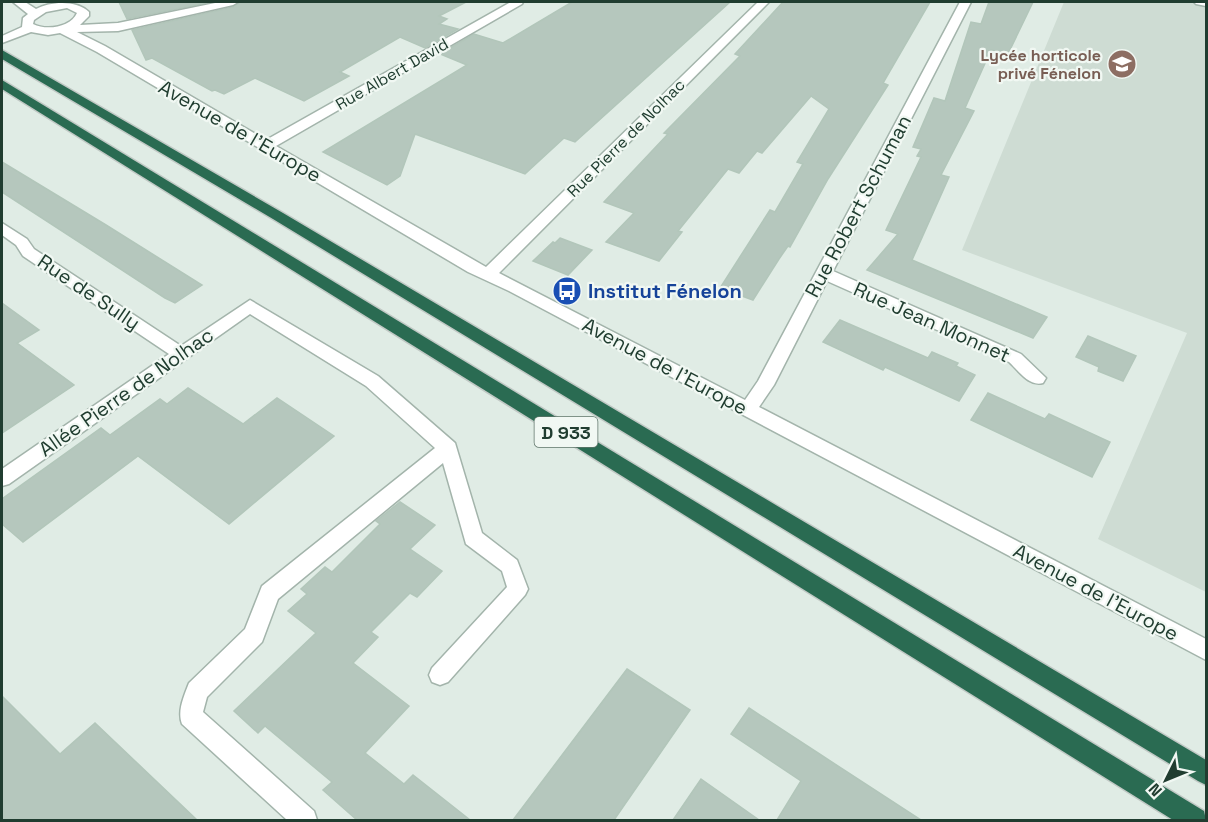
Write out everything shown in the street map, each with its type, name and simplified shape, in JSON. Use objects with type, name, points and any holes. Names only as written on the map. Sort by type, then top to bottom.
[{"type":"highway","name":"D 933","points":[[6,57],[278,216],[1206,773]]},
{"type":"highway","name":"D 933","points":[[2,84],[1195,820]]},
{"type":"highway","points":[[1146,737],[1206,762]]},
{"type":"highway","points":[[1130,781],[1176,820]]},
{"type":"street","points":[[18,2],[34,13]]},
{"type":"street","points":[[2,40],[30,28],[48,31],[81,25],[118,27],[233,2]]},
{"type":"street","name":"Rue Albert David","points":[[266,146],[518,2]]},
{"type":"street","name":"Rue Pierre de Nolhac","points":[[489,274],[764,2]]},
{"type":"street","name":"Rue Robert Schuman","points":[[748,409],[765,385],[966,2]]},
{"type":"street","points":[[1200,2],[1206,3]]},
{"type":"street","points":[[30,28],[27,22],[34,13],[52,4]]},
{"type":"street","name":"Avenue de l'Europe","points":[[52,4],[79,8],[83,12],[81,25],[97,47]]},
{"type":"street","points":[[97,47],[118,27]]},
{"type":"street","name":"Avenue de l'Europe","points":[[61,29],[97,47],[489,274],[1206,650]]},
{"type":"street","name":"Rue de Sully","points":[[2,228],[22,242],[28,252],[180,353]]},
{"type":"street","name":"Rue Jean Monnet","points":[[823,273],[1015,358],[1036,378]]},
{"type":"street","name":"Allée Pierre de Nolhac","points":[[2,479],[250,306],[372,381],[448,448]]},
{"type":"street","points":[[305,820],[190,716],[197,691],[254,635],[269,593],[448,448],[473,538],[510,566],[518,589],[440,675]]},
{"type":"shaded area","points":[[1064,2],[1206,2],[1206,592],[1098,539],[1187,333],[962,250]]},
{"type":"building","points":[[119,2],[211,2],[127,19]]},
{"type":"building","points":[[240,2],[466,2],[439,16],[447,19],[439,24],[458,29],[425,48],[400,37],[340,72],[349,76],[304,101],[255,78],[224,94],[212,91],[152,58],[146,60],[132,30],[233,7]]},
{"type":"building","points":[[572,2],[730,2],[575,142],[564,138],[525,174],[415,134],[400,176],[387,185],[323,152],[467,65],[440,54],[474,34],[503,43]]},
{"type":"building","points":[[783,2],[930,2],[883,83],[888,85],[828,179],[790,247],[788,246],[753,300],[720,288],[770,210],[775,212],[803,164],[797,162],[829,109],[811,96],[762,153],[757,151],[739,173],[728,169],[678,231],[682,232],[659,261],[606,242],[634,213],[604,202],[668,134],[664,133],[740,56],[735,54]]},
{"type":"building","points":[[989,2],[1033,2],[1008,54],[991,50],[965,108],[974,111],[941,175],[949,177],[912,260],[1047,317],[1033,338],[867,270],[898,234],[886,230],[921,157],[917,156],[921,149],[913,147],[934,98],[945,101],[971,22],[981,24]]},
{"type":"building","points":[[2,162],[202,285],[175,303],[165,298],[2,192]]},
{"type":"building","points":[[560,238],[592,250],[568,275],[533,261]]},
{"type":"building","points":[[2,303],[39,330],[17,343],[74,385],[2,433]]},
{"type":"building","points":[[840,320],[928,358],[932,352],[958,363],[956,366],[975,375],[959,401],[885,367],[883,370],[823,342]]},
{"type":"building","points":[[1088,336],[1136,356],[1123,381],[1098,371],[1099,367],[1076,357]]},
{"type":"building","points":[[188,388],[243,424],[277,398],[334,436],[229,524],[138,456],[23,542],[2,524],[2,499],[101,428],[110,435],[160,399],[167,404]]},
{"type":"building","points":[[988,393],[1045,419],[1049,414],[1110,442],[1092,477],[971,420]]},
{"type":"building","points":[[400,502],[435,525],[410,549],[442,571],[417,597],[410,593],[371,632],[378,637],[353,663],[409,706],[365,753],[404,784],[413,775],[470,820],[357,820],[323,790],[332,782],[265,726],[258,733],[234,711],[316,633],[288,611],[307,594],[301,589],[325,567],[332,572],[380,524],[376,521]]},
{"type":"building","points":[[627,669],[690,710],[614,820],[513,820]]},
{"type":"building","points":[[2,696],[60,754],[95,723],[197,820],[2,820]]},
{"type":"building","points":[[749,708],[921,820],[777,820],[801,781],[731,734]]},
{"type":"building","points":[[701,779],[759,820],[673,820]]},
{"type":"place","name":"Lycée horticole privé Fénelon","points":[[1122,64]]},
{"type":"place","name":"Institut Fénelon","points":[[567,291]]}]
